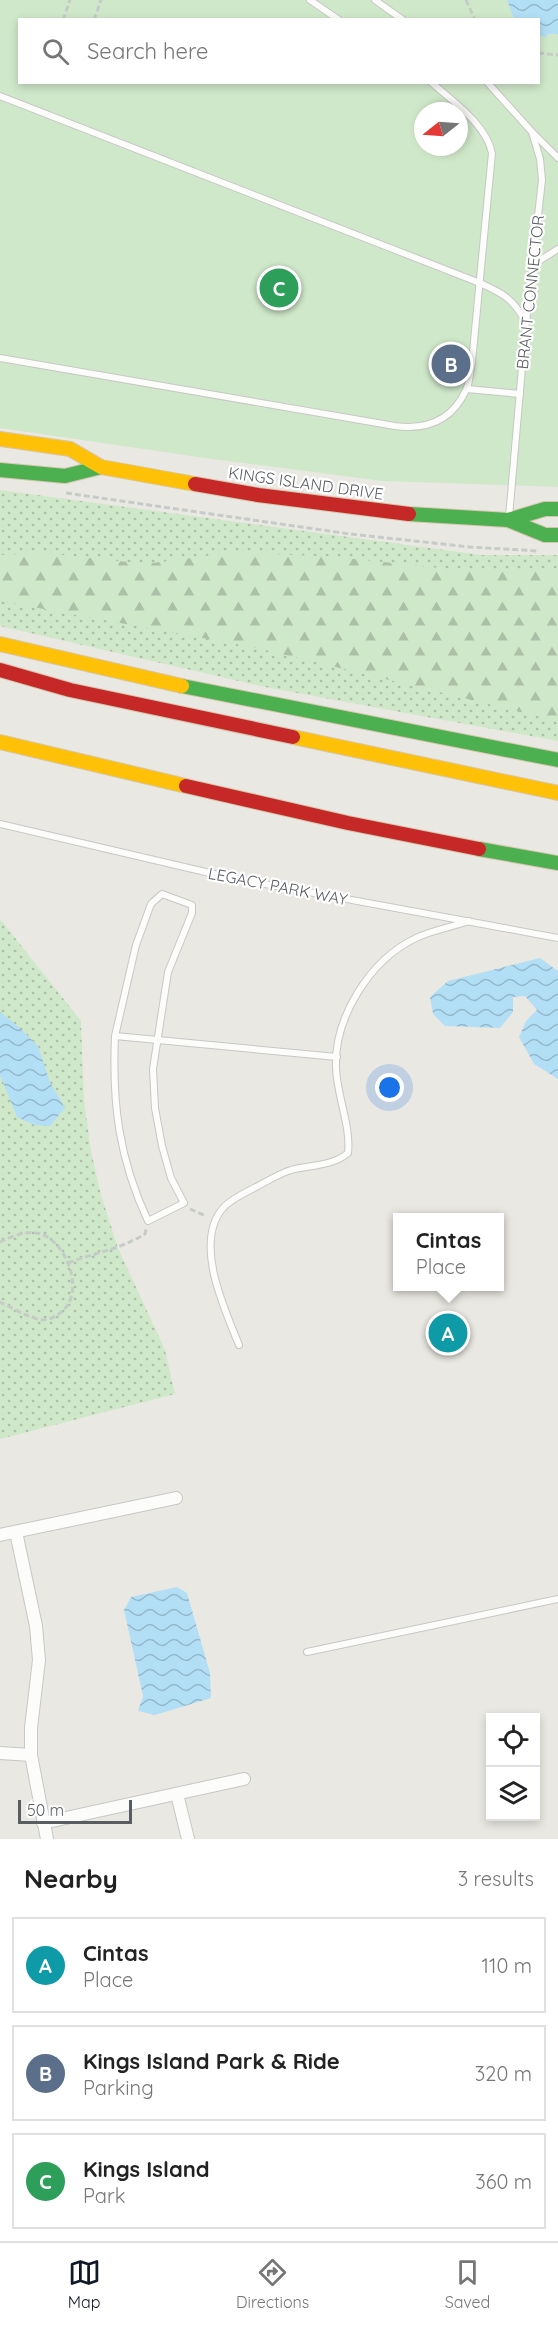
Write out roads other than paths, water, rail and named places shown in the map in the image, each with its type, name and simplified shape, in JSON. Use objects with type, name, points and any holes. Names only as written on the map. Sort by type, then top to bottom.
[{"type":"main road","name":"KINGS ISLAND DRIVE","points":[[0,439],[70,449],[101,467],[258,495],[414,515],[508,520],[545,535],[558,535]]},
{"type":"main road","name":"KINGS ISLAND DRIVE","points":[[0,470],[65,476],[101,467]]},
{"type":"main road","name":"KINGS ISLAND DRIVE","points":[[508,520],[545,509],[558,509]]},
{"type":"main road","points":[[0,644],[231,697],[558,760]]},
{"type":"main road","points":[[0,670],[70,690],[558,793]]},
{"type":"main road","points":[[0,742],[361,825],[558,863]]},
{"type":"street","points":[[0,1535],[176,1498]]},
{"type":"street","points":[[16,1532],[36,1626],[39,1660],[31,1728],[31,1755],[47,1839]]},
{"type":"street","points":[[0,1753],[31,1755]]},
{"type":"street","points":[[43,1823],[243,1779]]},
{"type":"street","points":[[177,1794],[188,1839]]},
{"type":"lane","points":[[310,0],[336,18]]},
{"type":"lane","points":[[375,0],[400,18]]},
{"type":"lane","points":[[0,358],[414,428],[431,424],[447,416],[459,403],[467,389],[472,362],[492,153],[490,142],[479,128],[433,84]]},
{"type":"lane","name":"BRANT CONNECTOR","points":[[489,84],[532,132],[540,159],[542,180],[508,520]]},
{"type":"lane","points":[[0,96],[480,283],[505,294],[516,304],[526,322]]},
{"type":"lane","points":[[532,132],[557,154]]},
{"type":"lane","points":[[534,264],[558,249]]},
{"type":"lane","points":[[467,389],[520,394]]},
{"type":"lane","name":"LEGACY PARK WAY","points":[[0,824],[228,878],[558,938]]},
{"type":"lane","points":[[162,894],[192,905],[192,913],[168,972],[153,1070],[155,1108],[162,1146],[171,1178],[184,1203],[148,1221],[135,1193],[123,1155],[115,1113],[113,1079],[115,1036],[136,945],[151,904],[162,894]]},
{"type":"lane","points":[[239,1345],[217,1291],[211,1260],[212,1236],[217,1216],[229,1202],[271,1179],[290,1170],[341,1159],[348,1153],[350,1138],[339,1097],[337,1057],[338,1040],[345,1016],[376,968],[396,951],[417,938],[468,921]]},
{"type":"lane","points":[[115,1036],[337,1057]]},
{"type":"lane","points":[[307,1652],[558,1599]]},
{"type":"water","points":[[507,0],[558,0],[558,34],[540,36],[540,18],[514,18]]},
{"type":"water","points":[[540,958],[558,971],[558,1079],[534,1064],[519,1037],[526,1021],[537,1010],[525,996],[513,997],[513,1012],[500,1028],[445,1026],[433,1014],[430,997],[448,981]]},
{"type":"water","points":[[0,1012],[38,1046],[50,1082],[65,1108],[50,1126],[34,1125],[17,1117],[0,1075]]},
{"type":"water","points":[[177,1587],[187,1593],[210,1673],[211,1698],[155,1715],[138,1711],[143,1696],[124,1610],[131,1597]]},
{"type":"place","name":"Kings Island","points":[[279,288]]},
{"type":"place","name":"Kings Island Park & Ride","points":[[451,364]]},
{"type":"place","name":"Cintas","points":[[448,1333]]}]
